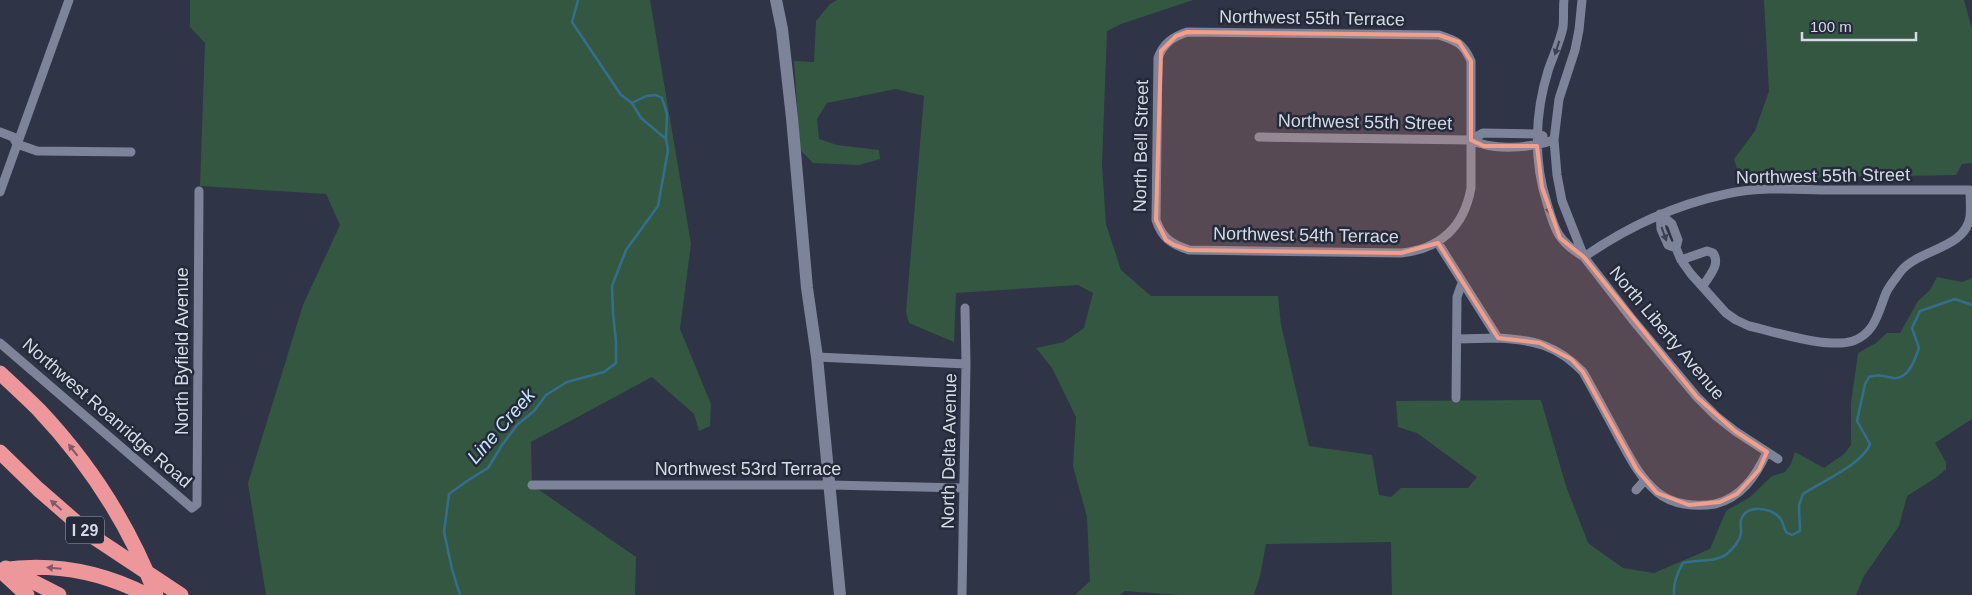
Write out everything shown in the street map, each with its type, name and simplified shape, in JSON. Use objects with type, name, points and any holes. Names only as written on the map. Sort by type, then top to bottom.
[{"type":"highway","points":[[0,373],[59,432],[87,469],[130,534],[156,595]]},
{"type":"highway","name":"I 29","points":[[0,452],[38,489],[92,536],[181,595]]},
{"type":"highway","points":[[0,566],[59,595]]},
{"type":"highway","points":[[0,570],[26,566],[59,568],[102,575],[147,595]]},
{"type":"highway","points":[[0,570],[27,595]]},
{"type":"main road","points":[[776,0],[782,29],[792,118],[807,288],[817,357],[840,595]]},
{"type":"main road","points":[[782,29],[784,0]]},
{"type":"street","points":[[0,192],[69,0]]},
{"type":"street","name":"North Liberty Avenue","points":[[1564,0],[1563,26],[1546,79],[1539,116],[1537,146],[1542,187],[1554,226],[1568,248],[1584,257]]},
{"type":"street","name":"North Liberty Avenue","points":[[1582,0],[1575,50],[1559,98],[1554,140],[1557,175],[1562,201],[1584,257],[1632,319],[1697,397],[1722,421],[1778,459]]},
{"type":"street","name":"Northwest 55th Terrace","points":[[1167,42],[1187,32],[1439,35],[1459,42],[1471,61],[1470,140]]},
{"type":"street","name":"North Bell Street","points":[[1167,42],[1158,58],[1156,220],[1166,240],[1174,245]]},
{"type":"street","points":[[0,132],[13,137],[17,144],[37,151],[132,152]]},
{"type":"street","name":"Northwest 55th Street","points":[[1470,140],[1483,133],[1503,133],[1538,134],[1554,140]]},
{"type":"street","points":[[1503,133],[1503,146]]},
{"type":"street","name":"Northwest 55th Street","points":[[1259,137],[1470,140],[1484,146],[1537,146],[1554,140]]},
{"type":"street","points":[[1470,140],[1470,188],[1468,202],[1449,234],[1438,243],[1498,338]]},
{"type":"street","name":"Northwest 55th Street","points":[[1584,257],[1632,228],[1660,214],[1711,198],[1779,189],[1971,190],[1970,216],[1967,226],[1961,235],[1920,255],[1905,266],[1887,291],[1877,320],[1865,335],[1856,340],[1834,344],[1749,326],[1726,313],[1703,286]]},
{"type":"street","name":"North Byfield Avenue","points":[[192,508],[197,504],[199,191]]},
{"type":"street","points":[[1660,214],[1661,229],[1668,245],[1676,248],[1682,260],[1703,286],[1716,263],[1716,257],[1713,253],[1707,251],[1682,260]]},
{"type":"street","name":"Northwest 54th Terrace","points":[[1174,245],[1189,250],[1401,253],[1413,252],[1438,243]]},
{"type":"street","points":[[1456,398],[1457,297],[1462,283]]},
{"type":"street","name":"North Delta Avenue","points":[[962,595],[966,364],[965,308]]},
{"type":"street","points":[[1457,339],[1498,338],[1540,343],[1556,350],[1571,360],[1583,372],[1637,470],[1657,492],[1673,501],[1689,505],[1706,505],[1720,502],[1737,494],[1759,470],[1767,452]]},
{"type":"street","name":"Northwest Roanridge Road","points":[[0,343],[192,508]]},
{"type":"street","points":[[817,357],[966,364]]},
{"type":"street","points":[[1636,490],[1646,480]]},
{"type":"street","name":"Northwest 53rd Terrace","points":[[532,485],[830,485],[964,488]]},
{"type":"highlighted area","points":[[1187,32],[1439,35],[1459,42],[1471,61],[1471,140],[1484,146],[1537,146],[1542,187],[1560,238],[1584,257],[1697,397],[1735,431],[1767,452],[1759,470],[1737,494],[1720,502],[1689,505],[1657,493],[1637,470],[1583,372],[1571,359],[1540,343],[1498,338],[1438,243],[1401,253],[1189,250],[1166,240],[1156,220],[1161,51],[1176,36]]},
{"type":"green space","points":[[190,0],[650,0],[691,244],[680,329],[711,404],[710,426],[699,431],[694,414],[652,377],[531,442],[532,485],[636,557],[635,595],[266,595],[248,483],[303,305],[340,225],[326,194],[200,186],[205,43],[190,27]]},
{"type":"green space","points":[[837,0],[1193,0],[1121,24],[1107,31],[1102,165],[1106,224],[1121,270],[1151,296],[1278,296],[1281,325],[1309,446],[1372,455],[1379,495],[1391,497],[1401,488],[1468,488],[1477,477],[1417,433],[1398,427],[1396,401],[1541,400],[1566,486],[1588,543],[1623,568],[1654,573],[1710,549],[1726,511],[1750,497],[1772,476],[1785,472],[1791,464],[1795,452],[1824,468],[1844,454],[1851,445],[1851,403],[1858,353],[1876,343],[1887,333],[1900,333],[1918,301],[1930,290],[1937,277],[1962,282],[1972,278],[1972,419],[1935,443],[1946,462],[1946,469],[1907,496],[1899,526],[1864,576],[1856,595],[1392,595],[1391,542],[1266,544],[1254,595],[1178,595],[1125,591],[1120,595],[1075,595],[1090,581],[1087,517],[1073,466],[1076,417],[1052,368],[1036,348],[1064,342],[1084,328],[1093,293],[1078,285],[956,293],[954,342],[909,323],[906,312],[924,96],[896,89],[827,103],[817,119],[819,139],[837,145],[879,150],[880,159],[859,165],[813,163],[800,150],[794,61],[814,62],[816,21],[830,4]]},
{"type":"green space","points":[[1764,0],[1964,0],[1972,29],[1972,163],[1962,164],[1956,175],[1740,179],[1734,159],[1755,131],[1769,91]]},
{"type":"waterway","name":"Line Creek","points":[[460,595],[444,532],[449,494],[488,468],[517,425],[534,411],[546,395],[567,382],[604,372],[616,363],[612,286],[626,250],[658,206],[668,150],[666,139],[641,118],[632,103],[621,95],[572,22],[578,0]]},
{"type":"waterway","name":"Line Creek","points":[[632,103],[646,96],[656,95],[662,98],[667,114],[666,138]]},
{"type":"waterway","points":[[1674,595],[1676,578],[1683,563],[1717,559],[1727,554],[1740,538],[1741,520],[1748,511],[1753,509],[1771,511],[1780,518],[1786,532],[1792,535],[1800,531],[1799,505],[1803,494],[1859,459],[1870,444],[1857,421],[1865,384],[1869,377],[1878,375],[1898,378],[1907,373],[1919,348],[1912,328],[1920,311],[1955,299],[1972,305]]}]
